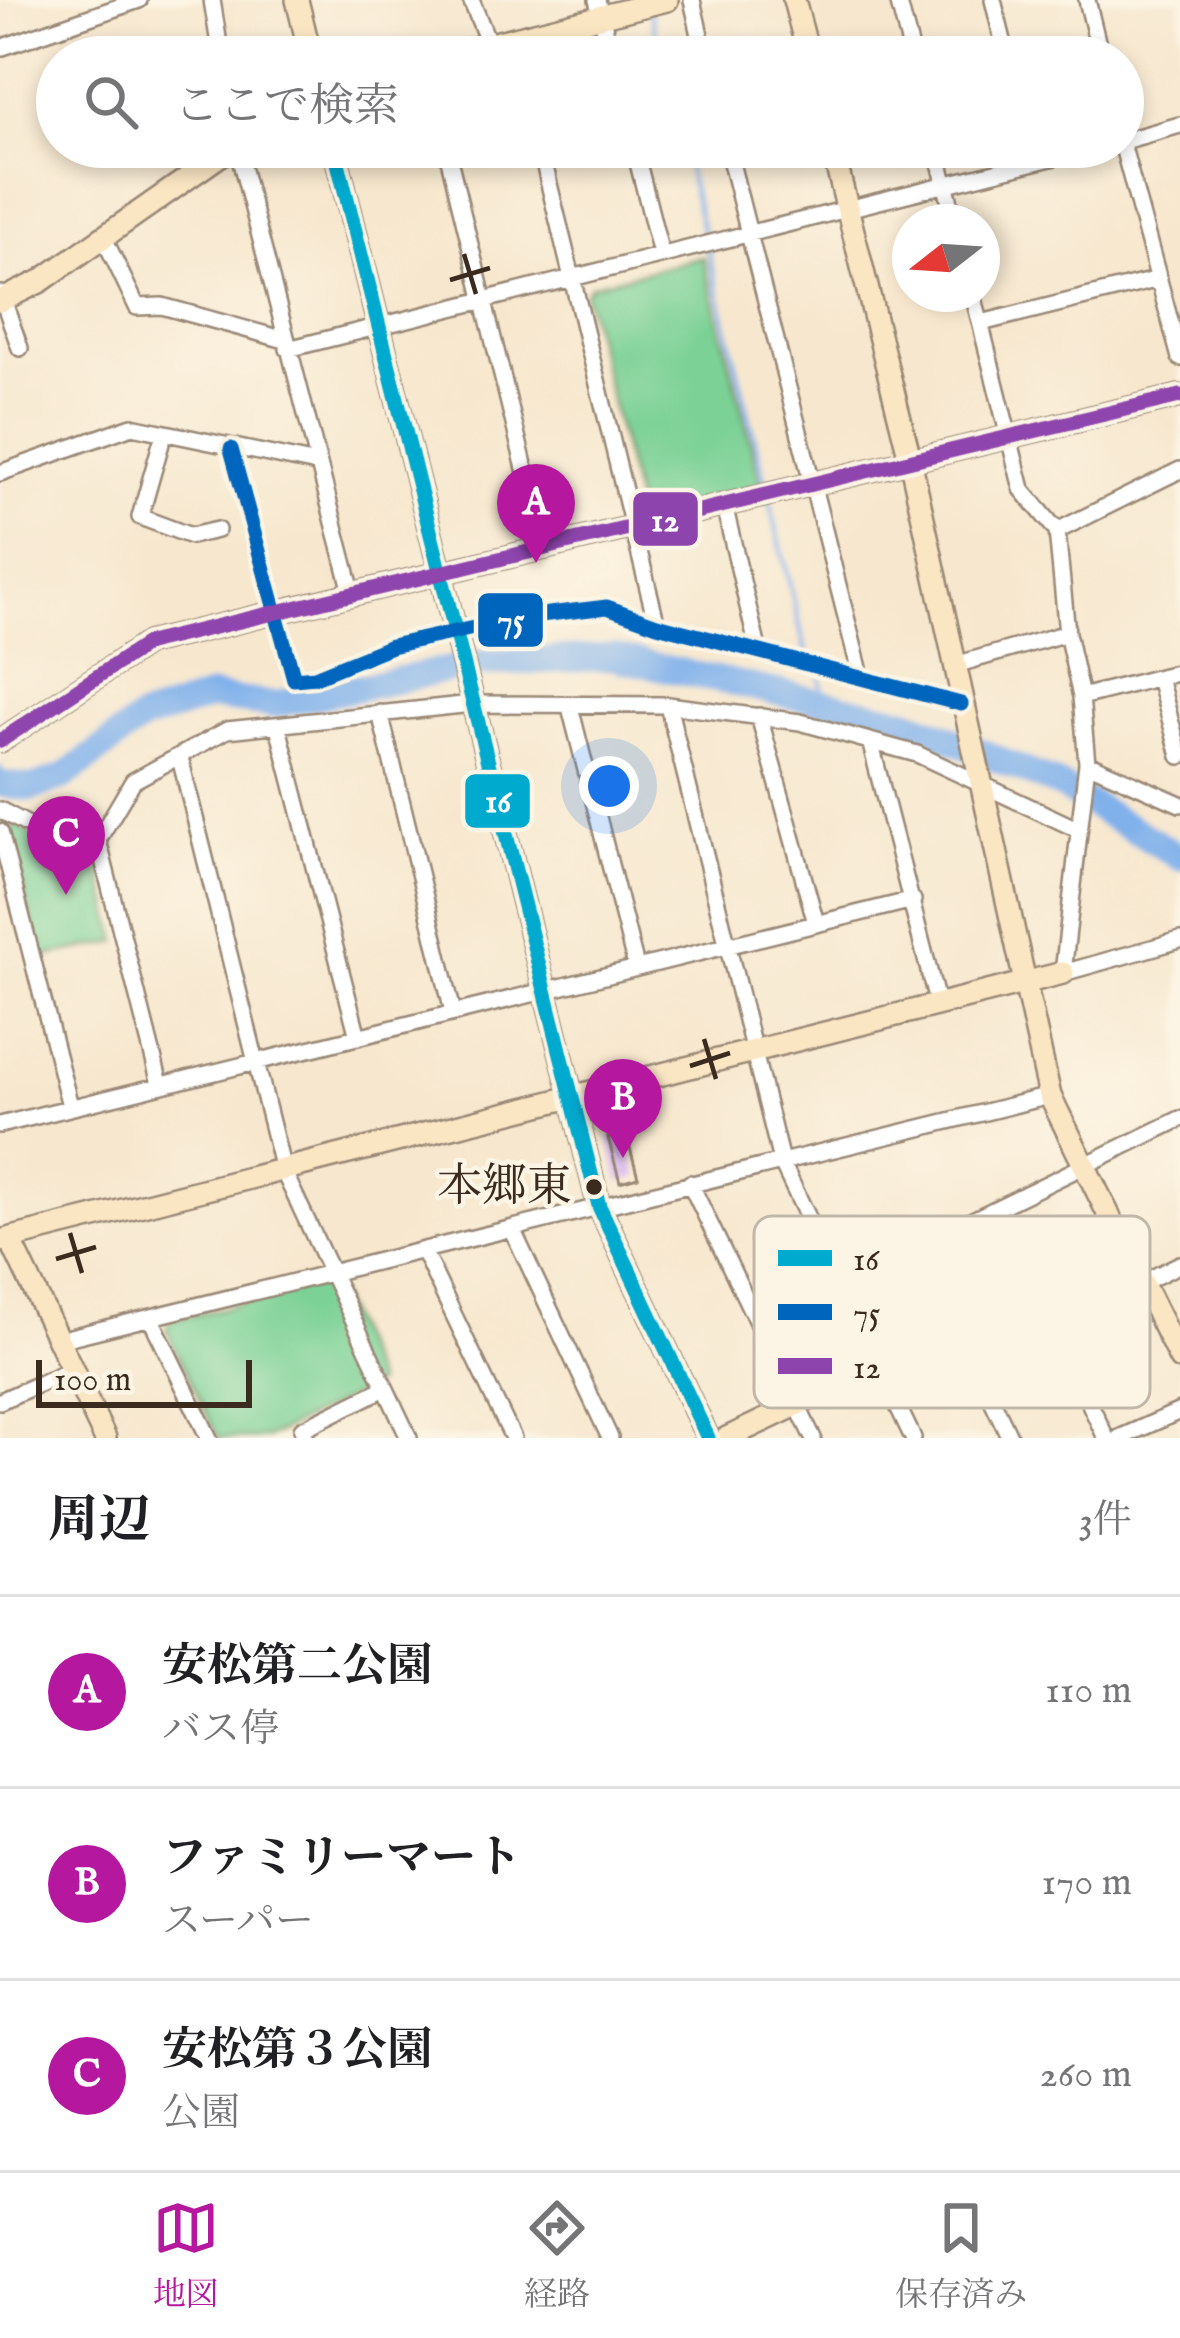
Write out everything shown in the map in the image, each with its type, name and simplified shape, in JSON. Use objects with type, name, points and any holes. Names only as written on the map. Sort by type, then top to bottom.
[{"type":"street","points":[[0,48],[139,0]]},
{"type":"street","points":[[212,0],[218,36]]},
{"type":"street","points":[[297,0],[306,36]]},
{"type":"street","points":[[471,0],[486,36]]},
{"type":"street","points":[[540,36],[599,8],[667,0]]},
{"type":"street","points":[[692,0],[700,36]]},
{"type":"street","points":[[794,0],[803,36]]},
{"type":"street","points":[[898,0],[907,36]]},
{"type":"street","points":[[993,0],[1002,36]]},
{"type":"street","points":[[1087,0],[1096,36]]},
{"type":"street","points":[[1144,137],[1180,125]]},
{"type":"street","points":[[20,348],[1,298],[41,281],[204,168]]},
{"type":"street","points":[[240,168],[353,596]]},
{"type":"street","points":[[339,168],[599,1206],[708,1438]]},
{"type":"street","points":[[451,168],[545,550]]},
{"type":"street","points":[[545,168],[657,626]]},
{"type":"street","points":[[639,168],[661,254]]},
{"type":"street","points":[[732,168],[860,676]]},
{"type":"street","points":[[838,168],[910,459],[1049,1096],[1108,1216]]},
{"type":"street","points":[[941,168],[950,204]]},
{"type":"street","points":[[103,236],[137,308],[162,306],[286,344],[849,210],[989,168]]},
{"type":"street","points":[[1129,168],[1180,358]]},
{"type":"street","points":[[981,323],[1159,279]]},
{"type":"street","points":[[978,312],[1022,489],[1057,531],[1067,633],[1081,697],[1087,763],[1063,973]]},
{"type":"street","points":[[0,741],[148,643],[1180,396]]},
{"type":"street","points":[[0,473],[132,426],[316,464]]},
{"type":"street","points":[[164,433],[140,517],[191,536],[217,530]]},
{"type":"street","points":[[231,449],[294,679],[315,677],[392,646],[456,643],[524,617],[607,607],[657,626],[961,704]]},
{"type":"street","points":[[1057,531],[1180,470]]},
{"type":"street","points":[[724,505],[758,649]]},
{"type":"street","points":[[955,665],[1067,633]]},
{"type":"street","points":[[1081,697],[1180,672]]},
{"type":"street","points":[[1159,677],[1180,756]]},
{"type":"street","points":[[160,1084],[98,840],[133,781],[227,730],[471,701],[668,706],[759,716],[917,754],[1079,830]]},
{"type":"street","points":[[570,706],[636,967]]},
{"type":"street","points":[[668,706],[782,1161],[808,1216]]},
{"type":"street","points":[[380,713],[454,1012]]},
{"type":"street","points":[[759,716],[816,923]]},
{"type":"street","points":[[278,727],[358,1037]]},
{"type":"street","points":[[870,741],[938,1006]]},
{"type":"street","points":[[180,758],[283,1170],[410,1438]]},
{"type":"street","points":[[1087,763],[1180,804]]},
{"type":"street","points":[[0,809],[49,836],[98,840]]},
{"type":"street","points":[[0,832],[70,1106]]},
{"type":"street","points":[[0,1125],[913,900]]},
{"type":"street","points":[[105,1438],[5,1240],[938,1006],[1180,940]]},
{"type":"street","points":[[58,1340],[1049,1096]]},
{"type":"street","points":[[980,1216],[1180,1119]]},
{"type":"street","points":[[690,1183],[754,1316]]},
{"type":"street","points":[[512,1231],[610,1438]]},
{"type":"street","points":[[423,1251],[513,1438]]},
{"type":"street","points":[[1150,1278],[1180,1264]]},
{"type":"street","points":[[1150,1298],[1180,1359]]},
{"type":"street","points":[[152,1319],[208,1438]]},
{"type":"street","points":[[0,1401],[73,1369]]},
{"type":"street","points":[[284,1438],[304,1434],[386,1388]]},
{"type":"street","points":[[727,1438],[793,1408]]},
{"type":"street","points":[[798,1408],[813,1438]]},
{"type":"street","points":[[898,1408],[913,1438]]},
{"type":"street","points":[[996,1408],[1010,1438]]},
{"type":"street","points":[[1092,1408],[1106,1438]]},
{"type":"street","points":[[1119,1438],[1180,1411]]},
{"type":"green space","points":[[703,257],[761,484],[754,492],[646,519],[639,514],[585,294],[591,285]]},
{"type":"green space","points":[[15,825],[46,842],[95,847],[118,942],[41,957],[8,833]]},
{"type":"green space","points":[[325,1283],[334,1287],[376,1384],[267,1438],[218,1438],[166,1330],[170,1321]]},
{"type":"building","points":[[626,1133],[638,1177],[620,1182],[608,1138]]},
{"type":"waterway","points":[[650,11],[656,36]]},
{"type":"waterway","points":[[687,168],[766,485]]},
{"type":"waterway","points":[[770,502],[807,656]]},
{"type":"waterway","points":[[0,784],[32,788],[64,777],[141,720],[211,697],[273,705],[476,664],[613,657],[909,721],[1058,785],[1180,857]]},
{"type":"waterway","points":[[820,678],[825,701]]},
{"type":"waterway","points":[[0,767],[6,783]]},
{"type":"transit line","name":"16","points":[[339,168],[599,1206],[708,1438]]},
{"type":"transit line","name":"12","points":[[0,741],[148,643],[1180,396]]},
{"type":"transit line","name":"75","points":[[231,449],[294,679],[315,677],[391,646],[524,617],[607,607],[657,625],[961,704]]},
{"type":"place","name":"安松第二公園","points":[[536,563]]},
{"type":"place","name":"安松第３公園","points":[[66,895]]},
{"type":"place","name":"ファミリーマート","points":[[623,1158]]},
{"type":"place","name":"本郷東","points":[[594,1187]]}]
